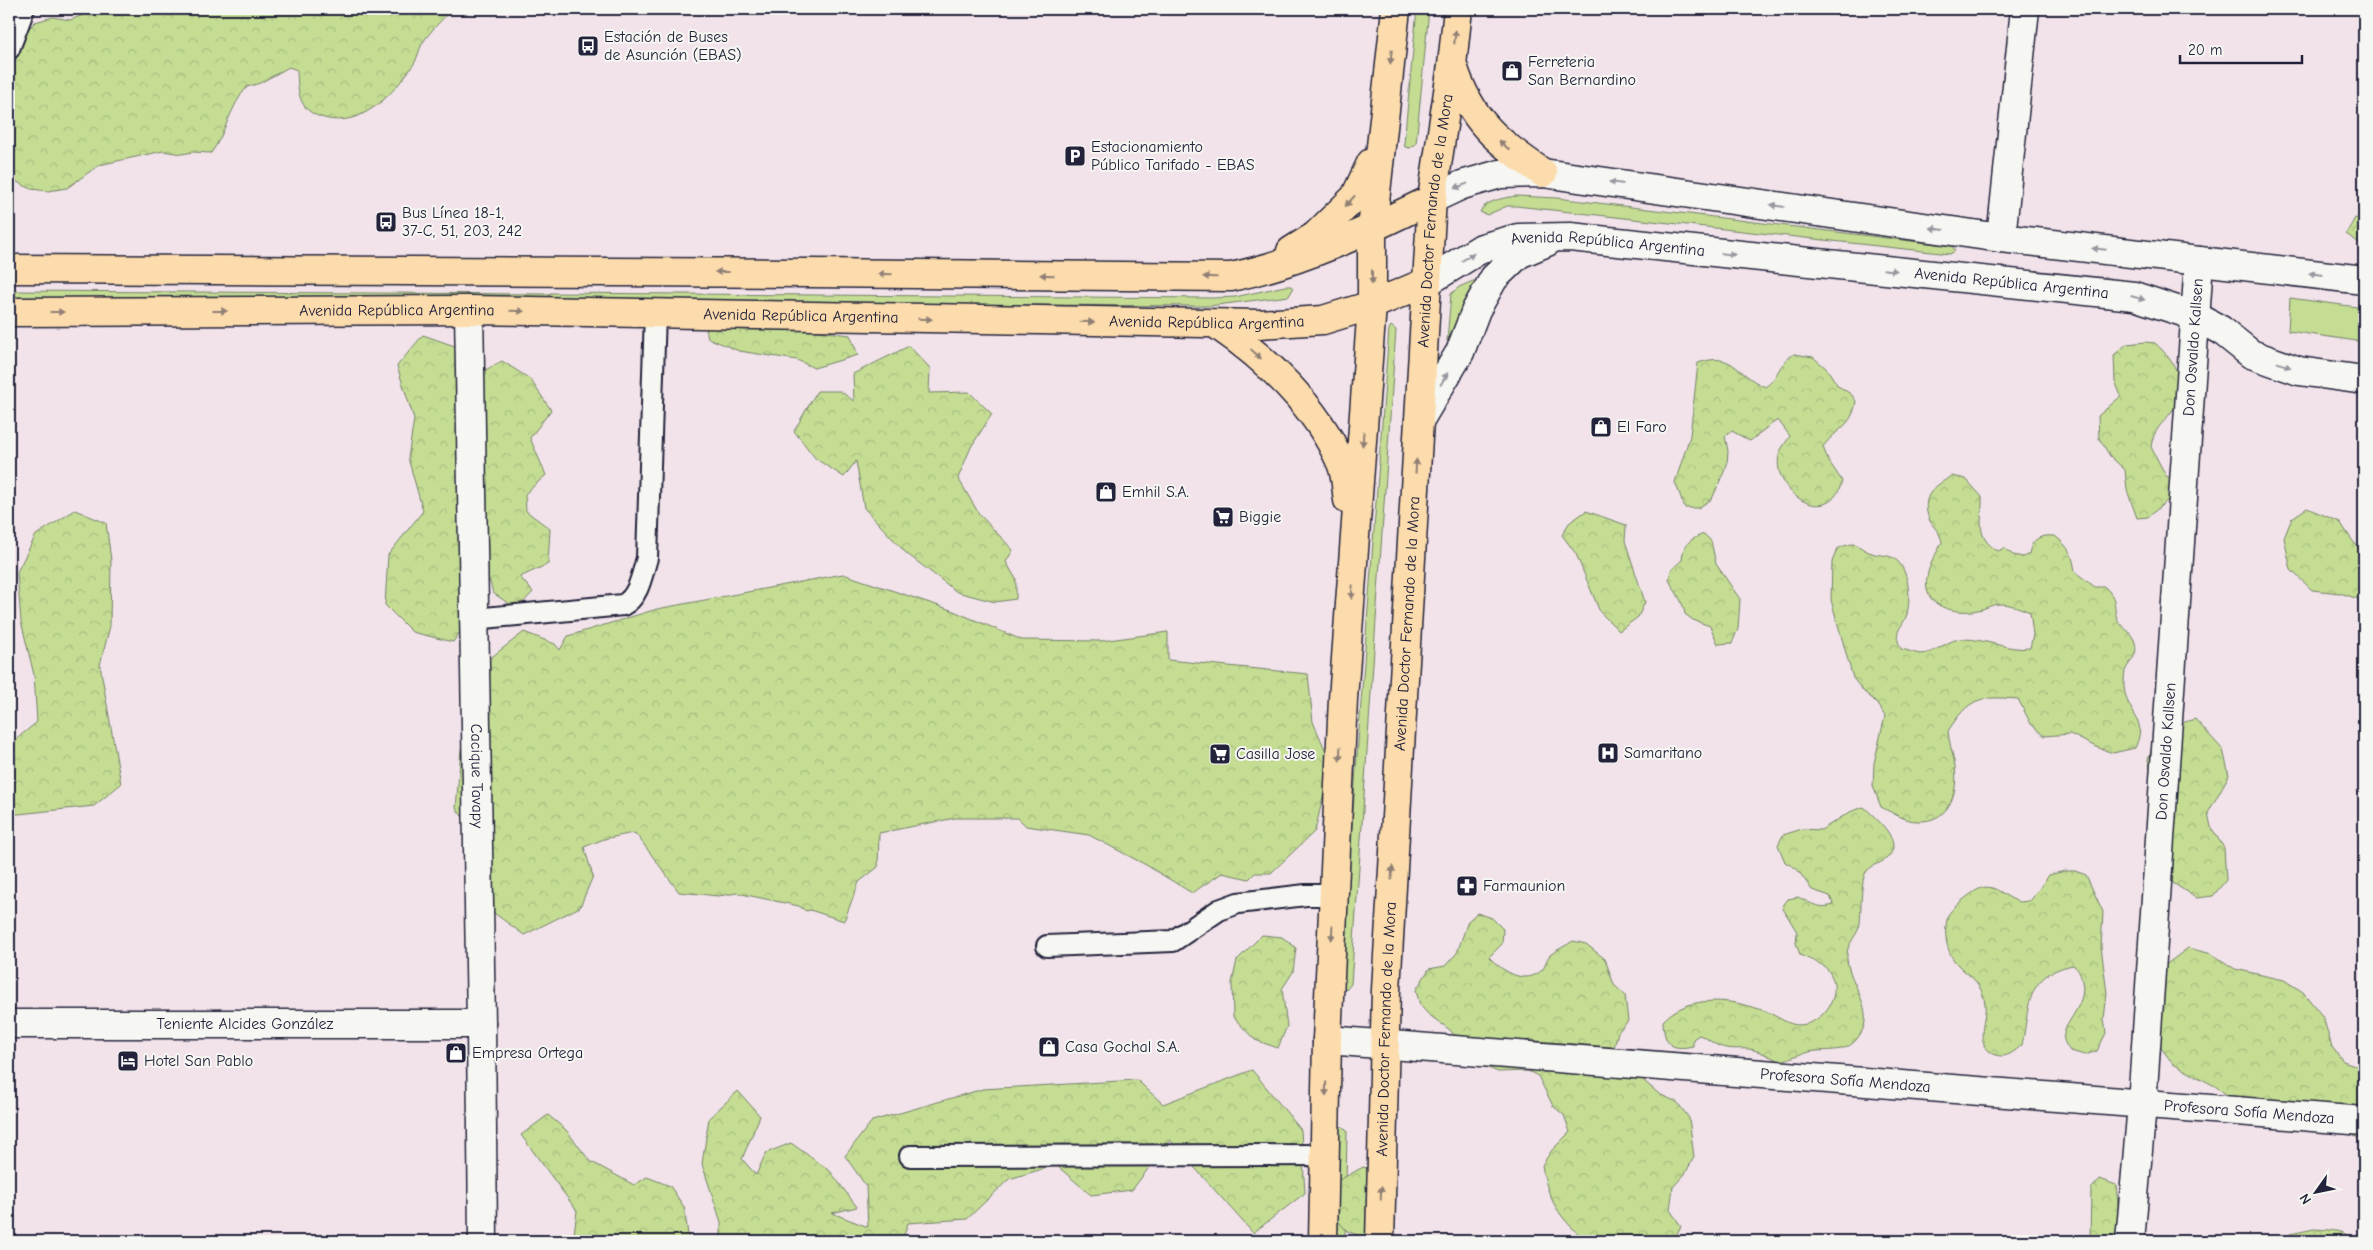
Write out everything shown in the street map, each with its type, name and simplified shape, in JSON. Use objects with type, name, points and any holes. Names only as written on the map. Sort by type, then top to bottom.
[{"type":"highway","points":[[1323,1241],[1327,1040],[1343,699],[1356,543],[1372,305],[1372,228],[1396,9]]},
{"type":"highway","name":"Avenida Doctor Fernando de la Mora","points":[[1380,1241],[1386,990],[1426,282],[1432,199],[1452,65],[1458,9]]},
{"type":"highway","points":[[1452,65],[1459,85],[1475,116],[1506,147],[1543,173]]},
{"type":"highway","points":[[1258,272],[1315,236],[1355,198],[1380,143]]},
{"type":"highway","points":[[9,269],[1231,277],[1258,272],[1316,253],[1432,199]]},
{"type":"highway","name":"Avenida República Argentina","points":[[9,312],[469,310],[1217,325],[1323,320],[1372,305],[1426,282]]},
{"type":"highway","points":[[1217,325],[1255,352],[1321,426],[1342,464],[1356,543]]},
{"type":"street","points":[[2001,238],[2024,9]]},
{"type":"street","points":[[1432,199],[1462,185],[1500,174],[1543,173],[2001,238],[2364,280]]},
{"type":"street","points":[[1419,421],[1460,352],[1476,310],[1494,278],[1519,254],[1558,237]]},
{"type":"street","name":"Avenida República Argentina","points":[[1426,282],[1482,248],[1518,238],[1558,237],[2134,296],[2195,316],[2221,330],[2251,354],[2299,371],[2364,380]]},
{"type":"street","name":"Don Osvaldo Kallsen","points":[[2130,1241],[2142,1105],[2199,260]]},
{"type":"street","name":"Cacique Tavapy","points":[[469,310],[483,1241]]},
{"type":"street","name":"Teniente Alcides González","points":[[9,1024],[481,1024]]},
{"type":"street","name":"Profesora Sofía Mendoza","points":[[1327,1040],[2364,1121]]},
{"type":"lane","points":[[9,49],[24,9]]},
{"type":"lane","points":[[474,619],[623,605],[630,602],[647,558],[655,313]]},
{"type":"lane","points":[[1046,946],[1172,941],[1219,910],[1238,903],[1306,895],[1334,895]]},
{"type":"lane","points":[[910,1156],[1324,1156]]},
{"type":"green space","points":[[89,9],[452,9],[425,39],[415,62],[398,85],[377,105],[365,113],[352,118],[338,120],[315,115],[304,106],[301,100],[297,70],[289,67],[260,83],[247,87],[236,103],[221,137],[211,153],[193,152],[182,154],[163,151],[99,165],[67,188],[48,191],[31,189],[9,178],[9,54],[23,34],[35,22],[53,17],[70,20],[86,14]]},
{"type":"green space","points":[[1417,9],[1429,9],[1416,144],[1410,148],[1405,147],[1404,143]]},
{"type":"green space","points":[[1516,196],[1557,198],[1952,246],[1955,251],[1950,254],[1516,206],[1507,206],[1487,215],[1480,212],[1491,202]]},
{"type":"green space","points":[[2355,218],[2364,220],[2364,246],[2346,234]]},
{"type":"green space","points":[[1476,281],[1475,284],[1447,341],[1451,294],[1459,287]]},
{"type":"green space","points":[[1291,286],[1293,289],[1289,296],[1209,306],[549,302],[550,293],[1212,298],[1235,297]]},
{"type":"green space","points":[[9,291],[549,294],[548,302],[9,299]]},
{"type":"green space","points":[[2290,298],[2364,308],[2364,342],[2288,331]]},
{"type":"green space","points":[[705,324],[779,326],[850,335],[858,355],[814,368],[797,360],[739,351],[708,338]]},
{"type":"green space","points":[[1391,326],[1396,330],[1351,984],[1346,990],[1340,983],[1389,329]]},
{"type":"green space","points":[[423,335],[469,351],[474,611],[453,642],[412,632],[385,605],[388,555],[423,511],[408,458],[414,419],[397,366]]},
{"type":"green space","points":[[2155,343],[2169,358],[2178,374],[2180,392],[2177,402],[2156,431],[2151,447],[2166,476],[2177,482],[2176,493],[2148,517],[2137,518],[2127,490],[2125,470],[2110,456],[2099,438],[2098,416],[2121,396],[2115,381],[2114,355],[2127,344]]},
{"type":"green space","points":[[909,346],[930,368],[929,393],[969,392],[992,414],[971,447],[958,478],[979,514],[1013,550],[1006,562],[1016,579],[1016,599],[995,602],[957,592],[906,553],[864,508],[856,461],[844,477],[816,459],[794,431],[817,391],[840,391],[854,401],[853,374]]},
{"type":"green space","points":[[1794,354],[1813,357],[1827,369],[1838,386],[1851,394],[1856,401],[1851,417],[1823,447],[1828,460],[1842,481],[1835,496],[1825,504],[1813,504],[1801,500],[1790,491],[1782,479],[1778,466],[1780,452],[1790,436],[1778,420],[1750,441],[1732,431],[1725,436],[1728,451],[1727,465],[1712,499],[1698,508],[1685,508],[1675,482],[1690,436],[1698,363],[1710,360],[1727,362],[1765,387],[1773,380],[1788,358]]},
{"type":"green space","points":[[502,361],[530,379],[551,410],[530,438],[546,475],[525,494],[526,511],[550,529],[548,564],[520,577],[533,592],[517,609],[493,593],[490,582],[473,553],[478,374]]},
{"type":"green space","points":[[1952,476],[1966,479],[1982,497],[1981,527],[1990,546],[1998,551],[2004,548],[2013,555],[2023,557],[2029,554],[2032,544],[2041,537],[2055,536],[2070,552],[2075,572],[2095,587],[2105,587],[2110,592],[2119,622],[2131,635],[2136,645],[2134,657],[2125,671],[2124,687],[2140,730],[2135,748],[2113,753],[2070,734],[2044,736],[2031,724],[2018,699],[1994,698],[1977,701],[1963,711],[1948,731],[1956,772],[1956,783],[1950,803],[1938,817],[1929,820],[1912,821],[1881,807],[1873,786],[1874,763],[1885,716],[1874,700],[1864,692],[1853,678],[1831,600],[1832,562],[1837,549],[1854,544],[1872,553],[1892,557],[1900,564],[1906,577],[1909,592],[1907,614],[1897,637],[1901,649],[1920,654],[1932,652],[1958,639],[1981,641],[2014,648],[2030,648],[2033,635],[2030,612],[2012,605],[2000,604],[1969,611],[1950,610],[1934,602],[1929,596],[1927,587],[1928,572],[1942,542],[1927,513],[1927,499],[1934,488]]},
{"type":"green space","points":[[2307,508],[2340,522],[2364,554],[2364,601],[2340,593],[2312,590],[2291,570],[2284,538],[2292,518]]},
{"type":"green space","points":[[75,510],[106,523],[111,560],[110,626],[100,665],[121,784],[94,806],[9,815],[9,745],[37,722],[34,675],[21,621],[17,572],[36,535]]},
{"type":"green space","points":[[1586,511],[1626,525],[1625,541],[1645,602],[1638,617],[1619,631],[1600,612],[1576,554],[1562,535],[1569,523]]},
{"type":"green space","points":[[1704,534],[1711,541],[1716,564],[1740,599],[1738,629],[1732,643],[1718,644],[1710,626],[1693,620],[1685,614],[1669,580],[1671,570],[1682,560],[1688,543]]},
{"type":"green space","points":[[843,574],[951,610],[1022,640],[1101,641],[1168,632],[1168,660],[1308,674],[1313,722],[1331,763],[1315,831],[1271,873],[1255,873],[1249,879],[1222,873],[1192,893],[1146,865],[1089,835],[1026,826],[1018,818],[955,818],[879,833],[878,867],[859,882],[844,921],[810,910],[806,911],[799,906],[737,893],[718,896],[679,892],[636,834],[633,833],[604,839],[584,847],[593,876],[580,907],[524,935],[494,913],[482,885],[493,848],[470,827],[456,808],[461,749],[478,700],[489,659],[524,632],[555,644],[560,650],[568,636],[657,609]]},
{"type":"green space","points":[[2195,719],[2223,750],[2229,775],[2208,813],[2211,827],[2224,848],[2226,880],[2213,896],[2196,898],[2173,883],[2152,839],[2155,786],[2148,760],[2158,730]]},
{"type":"green space","points":[[1864,807],[1887,831],[1893,845],[1892,852],[1886,859],[1872,867],[1865,874],[1860,923],[1847,954],[1850,973],[1865,1012],[1865,1022],[1857,1039],[1845,1048],[1809,1052],[1780,1061],[1754,1050],[1732,1049],[1716,1045],[1699,1035],[1693,1039],[1693,1046],[1679,1047],[1670,1044],[1665,1035],[1663,1021],[1674,1012],[1699,1002],[1713,1001],[1741,1004],[1767,1012],[1791,1024],[1799,1025],[1817,1019],[1824,1013],[1830,1005],[1833,996],[1832,978],[1825,967],[1800,955],[1796,943],[1797,932],[1782,907],[1788,899],[1798,897],[1824,907],[1833,904],[1830,896],[1812,890],[1797,869],[1785,862],[1778,845],[1783,835],[1802,829],[1821,830],[1850,812]]},
{"type":"green space","points":[[2065,871],[2075,871],[2086,875],[2103,912],[2101,947],[2107,993],[2104,1019],[2106,1033],[2097,1051],[2085,1055],[2070,1051],[2065,1043],[2064,1034],[2066,1028],[2078,1007],[2083,990],[2080,974],[2073,965],[2045,976],[2037,985],[2029,1006],[2022,1045],[2007,1055],[1996,1055],[1990,1052],[1983,1042],[1982,1031],[1985,1007],[1981,990],[1974,979],[1954,960],[1948,948],[1946,929],[1948,916],[1967,897],[1984,887],[1994,889],[2019,902],[2031,900],[2049,875]]},
{"type":"green space","points":[[1477,913],[1492,918],[1503,929],[1502,944],[1489,957],[1507,972],[1514,975],[1529,977],[1536,974],[1543,969],[1550,955],[1573,941],[1586,944],[1605,959],[1614,985],[1625,995],[1628,1021],[1618,1032],[1614,1048],[1644,1081],[1659,1094],[1677,1102],[1689,1118],[1694,1157],[1685,1174],[1673,1187],[1670,1210],[1681,1226],[1673,1241],[1586,1241],[1556,1208],[1548,1189],[1542,1165],[1552,1150],[1570,1132],[1564,1115],[1553,1106],[1538,1076],[1528,1071],[1498,1072],[1476,1063],[1450,1030],[1428,1014],[1420,1005],[1416,990],[1429,969],[1445,966],[1457,953],[1468,921]]},
{"type":"green space","points":[[1262,935],[1282,937],[1296,948],[1293,972],[1282,989],[1287,1026],[1278,1048],[1255,1040],[1233,1017],[1232,983],[1237,960]]},
{"type":"green space","points":[[2188,948],[2212,954],[2235,969],[2284,980],[2303,992],[2323,1017],[2332,1047],[2343,1061],[2364,1068],[2364,1140],[2351,1135],[2299,1105],[2239,1104],[2215,1086],[2173,1064],[2156,1041],[2156,972]]},
{"type":"green space","points":[[1252,1070],[1301,1130],[1305,1193],[1253,1233],[1170,1140],[1132,1190],[1091,1195],[1056,1165],[1009,1179],[967,1219],[908,1223],[902,1241],[721,1241],[721,1222],[702,1164],[709,1118],[738,1091],[760,1116],[742,1159],[756,1175],[766,1153],[791,1143],[830,1171],[857,1207],[832,1213],[868,1227],[866,1186],[845,1156],[872,1121],[983,1089],[1137,1080],[1163,1104]]},
{"type":"green space","points":[[548,1115],[566,1130],[590,1161],[634,1185],[647,1177],[670,1186],[684,1207],[689,1241],[573,1241],[577,1211],[521,1135]]},
{"type":"green space","points":[[1342,1126],[1347,1131],[1345,1241],[1335,1241],[1337,1131]]},
{"type":"green space","points":[[1363,1167],[1379,1171],[1396,1220],[1367,1239],[1347,1231],[1314,1194]]},
{"type":"green space","points":[[2100,1179],[2116,1185],[2120,1224],[2119,1241],[2090,1241],[2091,1189]]},
{"type":"green space","points":[[2314,1229],[2341,1232],[2354,1241],[2284,1241],[2290,1234]]},
{"type":"place","name":"Estación de Buses de Asunción (EBAS)","points":[[588,46]]},
{"type":"place","name":"Ferreteria San Bernardino","points":[[1512,71]]},
{"type":"place","name":"Estacionamiento Público Tarifado - EBAS","points":[[1075,156]]},
{"type":"place","name":"Bus Línea 18-1, 37-C, 51, 203, 242","points":[[386,222]]},
{"type":"place","name":"El Faro","points":[[1601,427]]},
{"type":"place","name":"Emhil S.A.","points":[[1106,492]]},
{"type":"place","name":"Biggie","points":[[1223,517]]},
{"type":"place","name":"Samaritano","points":[[1608,753]]},
{"type":"place","name":"Casilla Jose","points":[[1220,754]]},
{"type":"place","name":"Farmaunion","points":[[1467,886]]},
{"type":"place","name":"Casa Gochal S.A.","points":[[1049,1047]]},
{"type":"place","name":"Empresa Ortega","points":[[456,1053]]},
{"type":"place","name":"Hotel San Pablo","points":[[128,1061]]}]
